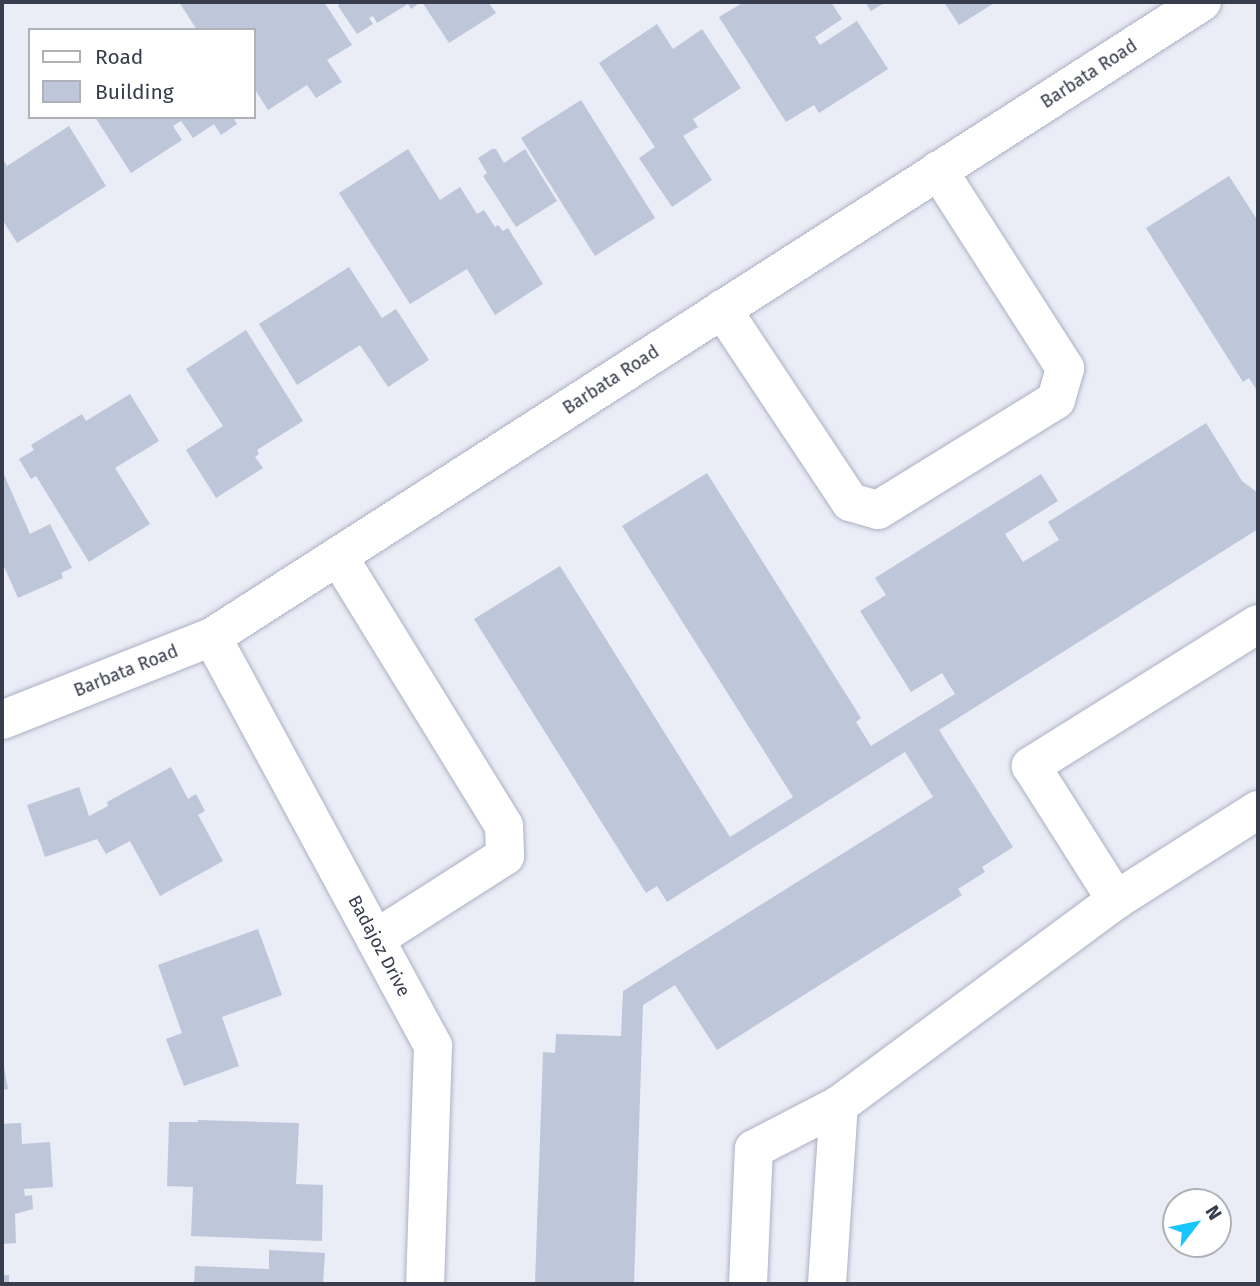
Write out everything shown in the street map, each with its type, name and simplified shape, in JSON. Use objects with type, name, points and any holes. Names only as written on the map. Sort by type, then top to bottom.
[{"type":"street","name":"Barbata Road","points":[[2,720],[212,637],[1202,2]]},
{"type":"street","points":[[722,309],[850,502],[878,510],[1056,400],[1065,368],[938,170]]},
{"type":"street","points":[[338,556],[504,826],[505,856],[375,939]]},
{"type":"street","points":[[1116,900],[1031,766],[1258,624]]},
{"type":"street","name":"Badajoz Drive","points":[[212,637],[433,1046],[425,1284]]},
{"type":"street","points":[[748,1284],[754,1149],[839,1105],[1116,900],[1258,810]]},
{"type":"street","points":[[827,1284],[839,1105]]},
{"type":"building","points":[[179,2],[324,2],[352,45],[327,60],[342,82],[316,98],[307,85],[268,110],[256,91],[256,28],[196,28]]},
{"type":"building","points":[[340,2],[421,2],[411,9],[408,4],[377,23],[373,16],[369,18],[373,24],[357,34],[338,6]]},
{"type":"building","points":[[422,2],[488,2],[496,13],[449,43]]},
{"type":"building","points":[[744,2],[831,2],[842,19],[815,37],[820,45],[857,21],[888,69],[819,113],[814,105],[786,122],[719,17]]},
{"type":"building","points":[[865,2],[886,2],[871,11]]},
{"type":"building","points":[[944,2],[996,2],[959,25]]},
{"type":"building","points":[[657,24],[673,49],[702,29],[741,88],[693,119],[698,127],[683,136],[712,180],[672,207],[639,158],[655,147],[599,63]]},
{"type":"building","points":[[581,100],[655,218],[595,256],[521,138]]},
{"type":"building","points":[[96,119],[234,119],[237,124],[221,135],[214,124],[193,138],[181,121],[173,126],[182,140],[131,173]]},
{"type":"building","points":[[69,126],[106,186],[17,243],[2,219],[2,158],[7,166]]},
{"type":"building","points":[[408,149],[440,200],[460,187],[477,214],[484,210],[495,227],[498,225],[503,231],[508,228],[543,284],[495,315],[467,269],[410,304],[339,193]]},
{"type":"building","points":[[496,149],[504,163],[525,149],[557,201],[516,227],[483,176],[487,173],[478,158]]},
{"type":"building","points":[[1229,176],[1258,221],[1258,392],[1249,378],[1243,382],[1146,228]]},
{"type":"building","points":[[349,267],[382,318],[396,309],[429,360],[388,387],[360,345],[297,385],[259,324]]},
{"type":"building","points":[[246,330],[303,421],[257,450],[259,454],[255,457],[263,468],[216,498],[186,450],[223,426],[186,369]]},
{"type":"building","points":[[130,394],[159,441],[115,468],[150,524],[89,562],[36,476],[31,479],[19,459],[34,450],[31,445],[82,414],[86,421]]},
{"type":"building","points":[[1206,423],[1242,481],[1258,493],[1258,529],[939,730],[1013,847],[982,867],[985,872],[958,889],[962,895],[717,1050],[675,985],[643,1005],[634,1284],[535,1284],[543,1052],[555,1053],[556,1034],[621,1036],[623,991],[933,797],[905,752],[667,902],[657,886],[646,893],[474,619],[560,566],[730,837],[793,797],[622,526],[707,473],[861,718],[856,722],[871,746],[955,694],[942,673],[911,692],[860,611],[886,595],[875,578],[1041,474],[1058,501],[1005,534],[1023,562],[1059,540],[1048,522]]},
{"type":"building","points":[[2,470],[30,534],[50,524],[72,568],[61,573],[63,578],[18,598],[2,562]]},
{"type":"building","points":[[171,767],[188,799],[196,794],[205,811],[198,815],[223,861],[160,896],[130,841],[106,854],[97,839],[45,857],[27,805],[79,787],[89,816],[108,806],[107,802]]},
{"type":"building","points":[[258,929],[282,995],[222,1017],[239,1066],[184,1086],[166,1039],[182,1033],[158,965]]},
{"type":"building","points":[[2,1063],[8,1089],[2,1090]]},
{"type":"building","points":[[198,1120],[299,1123],[296,1184],[323,1185],[322,1241],[191,1236],[193,1187],[167,1186],[169,1122]]},
{"type":"building","points":[[21,1123],[22,1144],[50,1142],[53,1187],[24,1189],[25,1196],[32,1195],[33,1209],[15,1214],[16,1243],[2,1244],[2,1124]]},
{"type":"building","points":[[269,1250],[325,1253],[323,1284],[194,1284],[195,1266],[269,1269]]},
{"type":"building","points":[[2,1275],[9,1275],[9,1284],[2,1284]]}]
